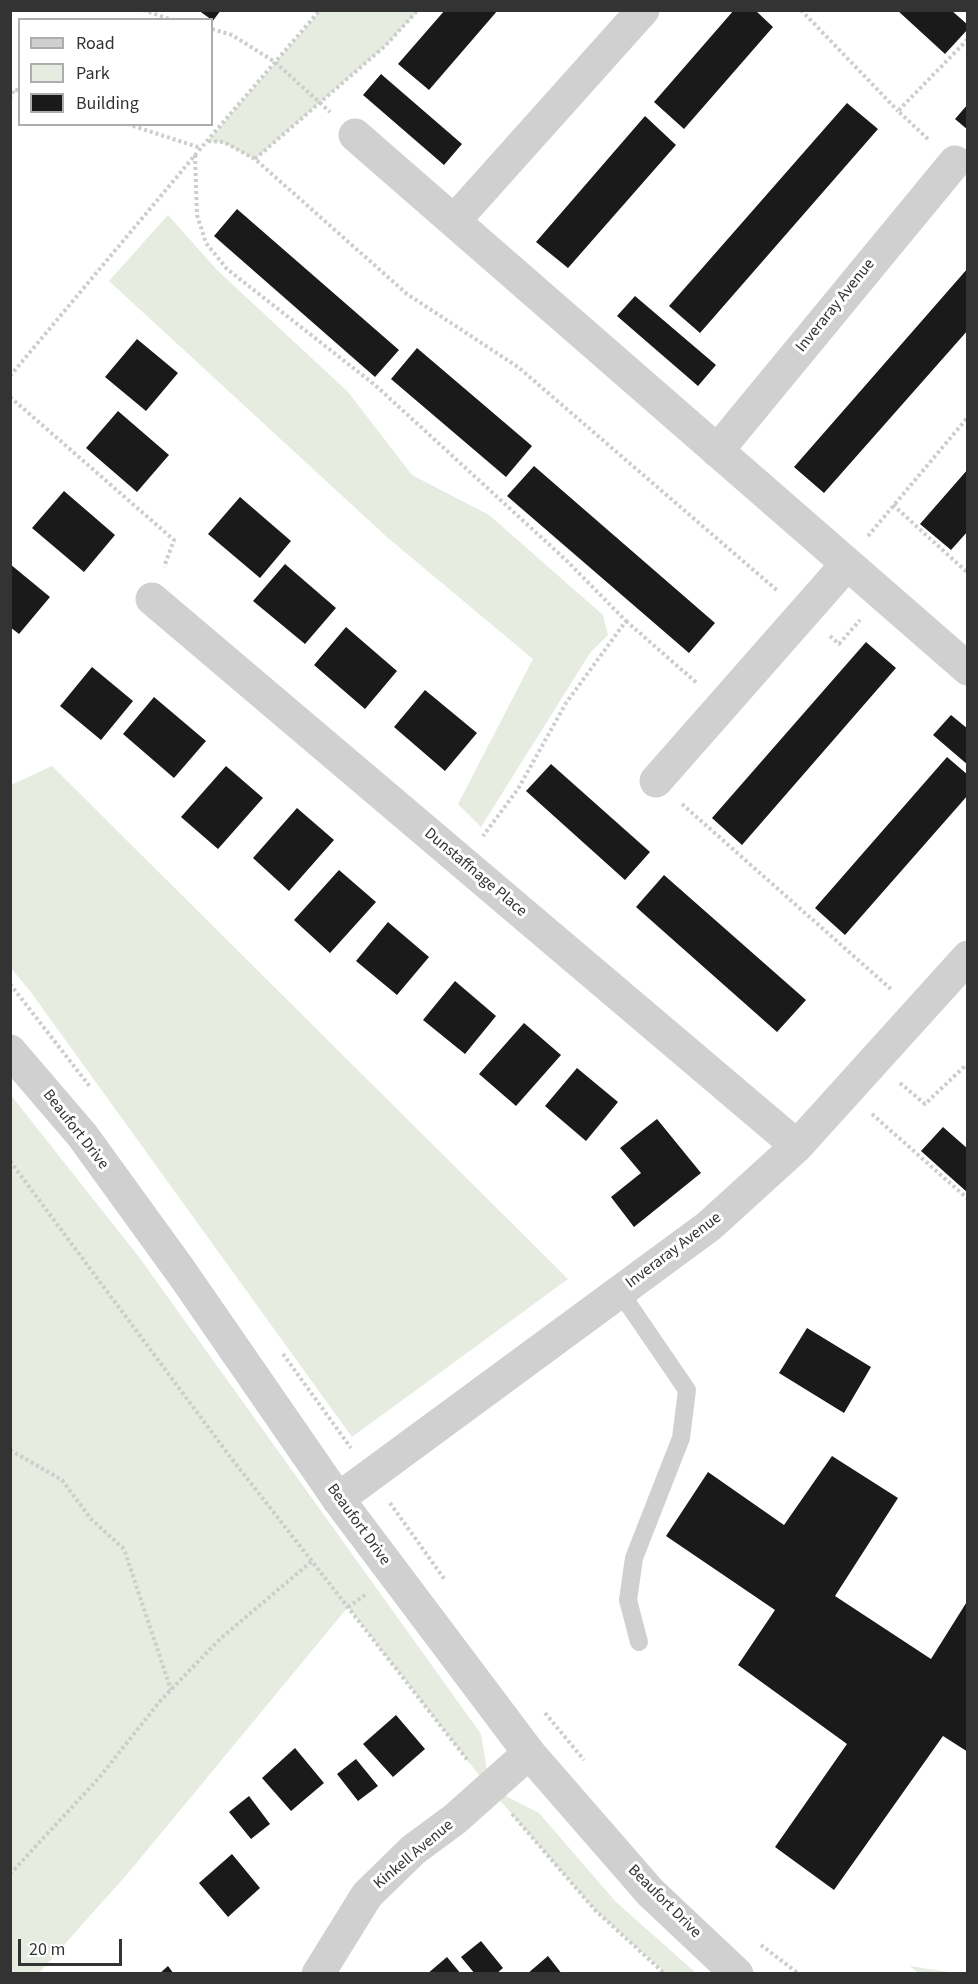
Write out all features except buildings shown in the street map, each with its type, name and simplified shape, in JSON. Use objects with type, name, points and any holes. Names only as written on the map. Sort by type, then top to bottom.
[{"type":"street","points":[[454,221],[643,10]]},
{"type":"street","points":[[356,135],[968,669]]},
{"type":"street","name":"Inveraray Avenue","points":[[717,451],[955,162]]},
{"type":"street","points":[[656,781],[802,612],[847,564]]},
{"type":"street","name":"Dunstaffnage Place","points":[[152,599],[797,1146]]},
{"type":"street","name":"Inveraray Avenue","points":[[338,1499],[710,1226],[797,1146],[968,957]]},
{"type":"street","name":"Beaufort Drive","points":[[10,1051],[82,1135],[182,1273],[338,1499],[529,1753],[650,1892],[737,1974]]},
{"type":"street","name":"Kinkell Avenue","points":[[318,1974],[367,1894],[413,1851],[455,1820],[529,1753]]},
{"type":"lane","points":[[620,1292],[687,1390],[681,1438],[634,1558],[628,1600],[639,1642]]},
{"type":"path","points":[[10,376],[320,10]]},
{"type":"path","points":[[255,159],[385,46],[418,10]]},
{"type":"path","points":[[801,10],[898,111],[955,162]]},
{"type":"path","points":[[143,11],[165,18]]},
{"type":"path","points":[[213,30],[232,34],[275,62],[356,135]]},
{"type":"path","points":[[898,111],[968,39]]},
{"type":"path","points":[[10,99],[12,88]]},
{"type":"path","points":[[133,126],[201,148]]},
{"type":"path","points":[[208,141],[224,142],[255,159],[407,294],[518,366],[839,644],[883,596]]},
{"type":"path","points":[[195,155],[197,215],[206,243],[227,269],[375,385],[549,544],[626,621],[722,705]]},
{"type":"path","points":[[10,397],[174,540],[152,599]]},
{"type":"path","points":[[847,564],[893,505],[968,417]]},
{"type":"path","points":[[893,505],[968,573]]},
{"type":"path","points":[[463,863],[518,789],[566,703],[626,621]]},
{"type":"path","points":[[656,781],[918,1012]]},
{"type":"path","points":[[874,1061],[925,1104],[966,1065],[968,1067]]},
{"type":"path","points":[[847,1091],[968,1199]]},
{"type":"path","points":[[10,1161],[228,1454],[490,1788],[595,1910],[665,1974]]},
{"type":"path","points":[[10,1450],[62,1480],[91,1519],[124,1549],[171,1690]]},
{"type":"path","points":[[10,1874],[98,1779],[171,1690],[220,1639],[312,1561]]},
{"type":"path","points":[[348,1607],[376,1588]]},
{"type":"green space","points":[[320,11],[418,11],[385,46],[255,159],[224,143],[208,141]]},
{"type":"green space","points":[[168,215],[217,270],[348,392],[412,475],[489,515],[603,615],[608,635],[590,653],[481,827],[458,804],[533,659],[388,538],[109,281]]},
{"type":"green space","points":[[52,766],[568,1279],[352,1437],[30,991],[11,968],[11,785]]},
{"type":"green space","points":[[10,1094],[139,1257],[481,1734],[490,1788],[539,1813],[616,1902],[696,1973],[665,1973],[595,1910],[490,1789],[348,1607],[129,1872],[39,1973],[11,1973]]},
{"type":"green space","points":[[910,1966],[955,1973],[918,1973]]}]
